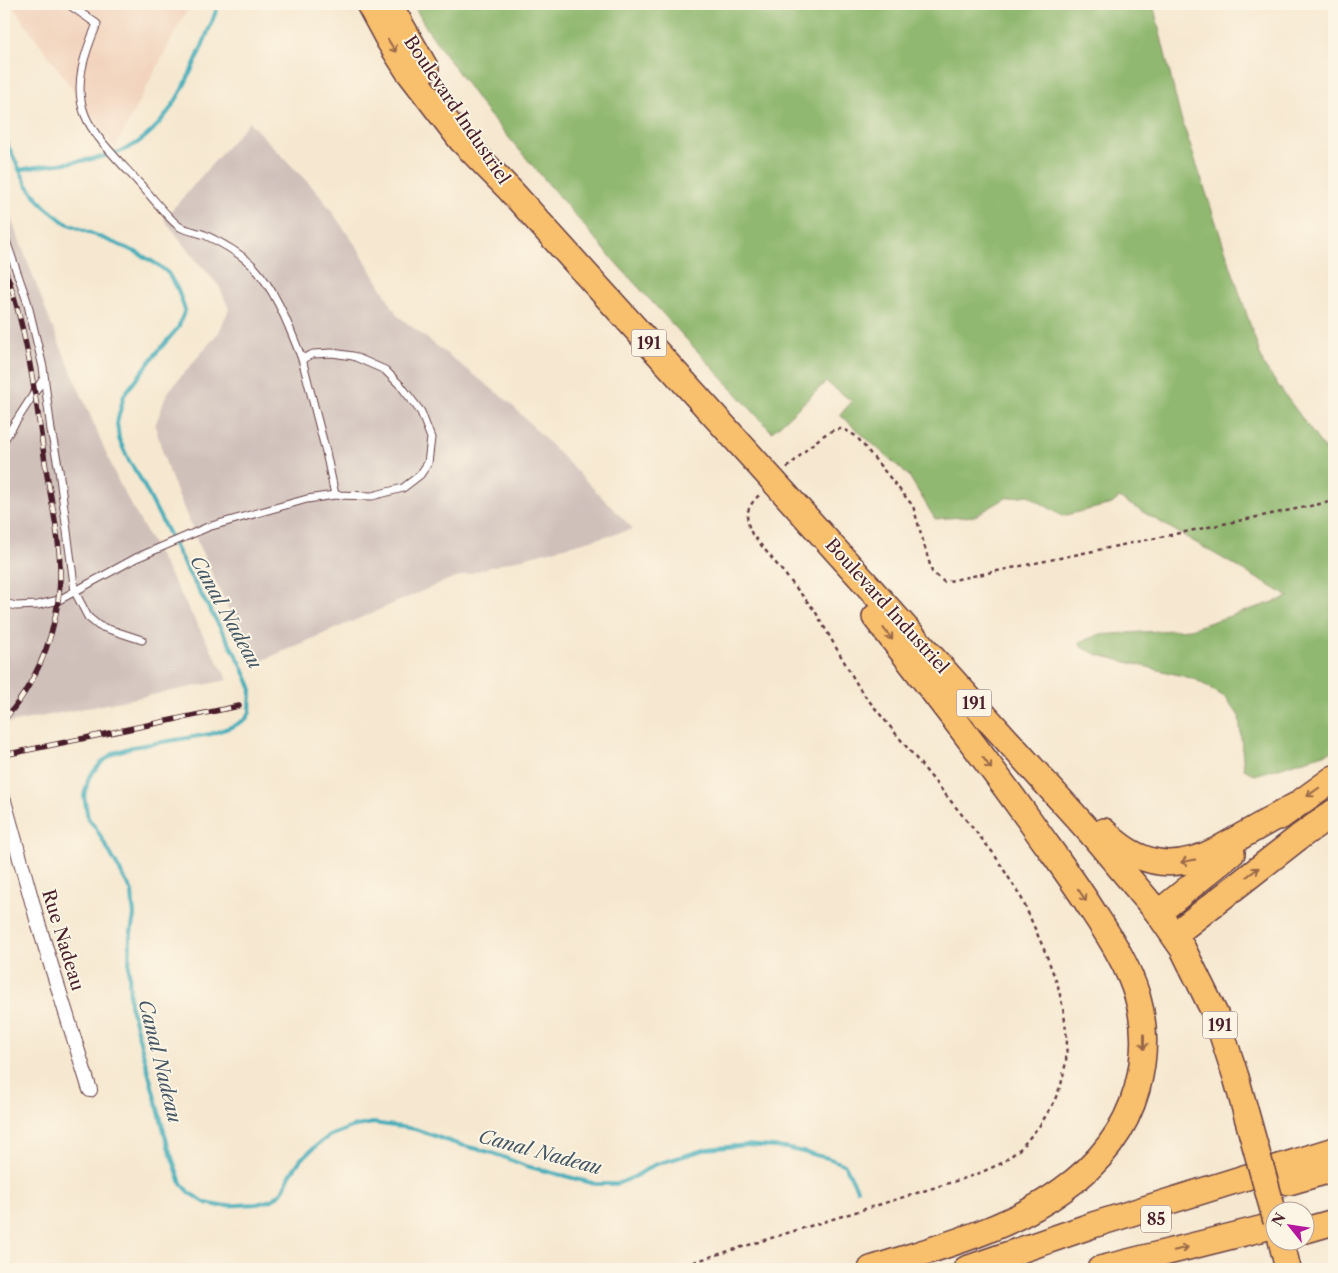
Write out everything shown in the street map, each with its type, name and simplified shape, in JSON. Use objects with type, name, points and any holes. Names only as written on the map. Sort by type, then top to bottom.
[{"type":"highway","name":"Boulevard Industriel","points":[[369,4],[389,41],[427,98],[461,140],[510,190],[978,708],[1096,840],[1174,934],[1195,970],[1216,1016],[1236,1077],[1270,1200]]},
{"type":"highway","name":"Boulevard Industriel","points":[[389,4],[430,76],[510,190]]},
{"type":"highway","points":[[780,488],[855,591],[958,724],[1082,894],[1108,933],[1129,971],[1138,998],[1144,1026],[1143,1062],[1130,1110],[1114,1140],[1094,1164],[1062,1191],[1044,1203],[1008,1221],[871,1269]]},
{"type":"highway","points":[[978,708],[1108,835],[1128,851],[1150,861],[1172,864],[1200,858],[1293,807]]},
{"type":"highway","points":[[1158,913],[1228,856],[1334,778]]},
{"type":"highway","points":[[1174,934],[1290,843],[1334,812]]},
{"type":"highway","points":[[966,1269],[1093,1225],[1334,1150]]},
{"type":"highway","name":"85","points":[[977,1269],[1334,1169]]},
{"type":"highway","points":[[1316,1214],[1334,1210]]},
{"type":"highway","points":[[1316,1227],[1334,1222]]},
{"type":"highway","name":"85","points":[[1100,1269],[1266,1228]]},
{"type":"highway","points":[[1172,1269],[1266,1242]]},
{"type":"street","name":"Rue Nadeau","points":[[4,801],[38,923],[90,1090]]},
{"type":"lane","points":[[68,4],[97,24],[86,50],[81,72],[80,93],[85,116],[98,135],[179,227],[204,235],[232,249],[252,266],[269,287],[302,359],[335,495]]},
{"type":"lane","points":[[4,235],[5,244],[26,301],[43,367],[75,592],[88,617],[99,626],[142,640]]},
{"type":"lane","points":[[4,603],[16,606],[59,600],[136,558],[208,527],[307,499],[335,495],[372,496],[403,488],[420,475],[428,463],[431,438],[421,412],[401,386],[385,370],[353,356],[332,353],[313,354],[302,359]]},
{"type":"lane","points":[[4,440],[44,378]]},
{"type":"path","points":[[671,1269],[975,1176],[1002,1163],[1021,1148],[1040,1125],[1053,1104],[1061,1085],[1066,1062],[1067,1040],[1058,986],[1022,899],[994,854],[861,691],[815,611],[752,534],[746,523],[750,508],[755,499],[780,488],[823,436],[836,429],[844,430],[856,436],[913,506],[932,572],[944,582],[1334,501]]},
{"type":"shaded area","points":[[4,4],[190,4],[115,148],[13,7],[4,12]]},
{"type":"shaded area","points":[[249,122],[320,195],[359,250],[398,316],[509,402],[633,529],[448,580],[254,664],[199,546],[167,467],[155,426],[167,393],[219,332],[229,309],[219,286],[164,219]]},
{"type":"shaded area","points":[[4,200],[52,326],[119,483],[228,680],[4,724]]},
{"type":"green space","points":[[413,4],[1153,4],[1180,115],[1264,366],[1334,462],[1334,751],[1255,775],[1244,769],[1239,716],[1226,698],[1195,679],[1099,655],[1081,647],[1080,642],[1098,635],[1190,629],[1289,597],[1119,498],[1112,504],[1062,516],[1028,495],[1006,498],[975,516],[935,519],[909,476],[840,415],[852,401],[826,382],[772,432],[616,263],[486,111],[427,29]]},
{"type":"waterway","points":[[19,170],[98,158],[124,150],[142,139],[158,125],[184,87],[219,4]]},
{"type":"waterway","name":"Canal Nadeau","points":[[4,137],[27,185],[44,206],[64,222],[136,252],[158,265],[168,273],[178,290],[185,310],[178,328],[124,395],[117,423],[119,439],[187,570],[240,662],[251,687],[250,712],[246,719],[234,726],[211,734],[132,747],[114,753],[101,763],[89,777],[84,796],[88,818],[97,830],[132,892],[134,916],[130,938],[130,1004],[168,1146],[181,1183],[191,1194],[206,1203],[220,1206],[257,1204],[272,1200],[282,1192],[290,1175],[301,1159],[329,1136],[352,1127],[373,1123],[415,1129],[457,1144],[493,1153],[526,1166],[596,1184],[617,1184],[634,1177],[654,1165],[707,1149],[747,1145],[786,1148],[828,1158],[845,1165],[857,1189]]},
{"type":"waterway","points":[[1329,1264],[1334,1263]]},
{"type":"railway","points":[[4,266],[19,316],[30,366],[57,535],[60,568],[58,601],[46,649],[40,665],[24,694],[4,720]]},
{"type":"railway","points":[[4,755],[239,706]]}]
